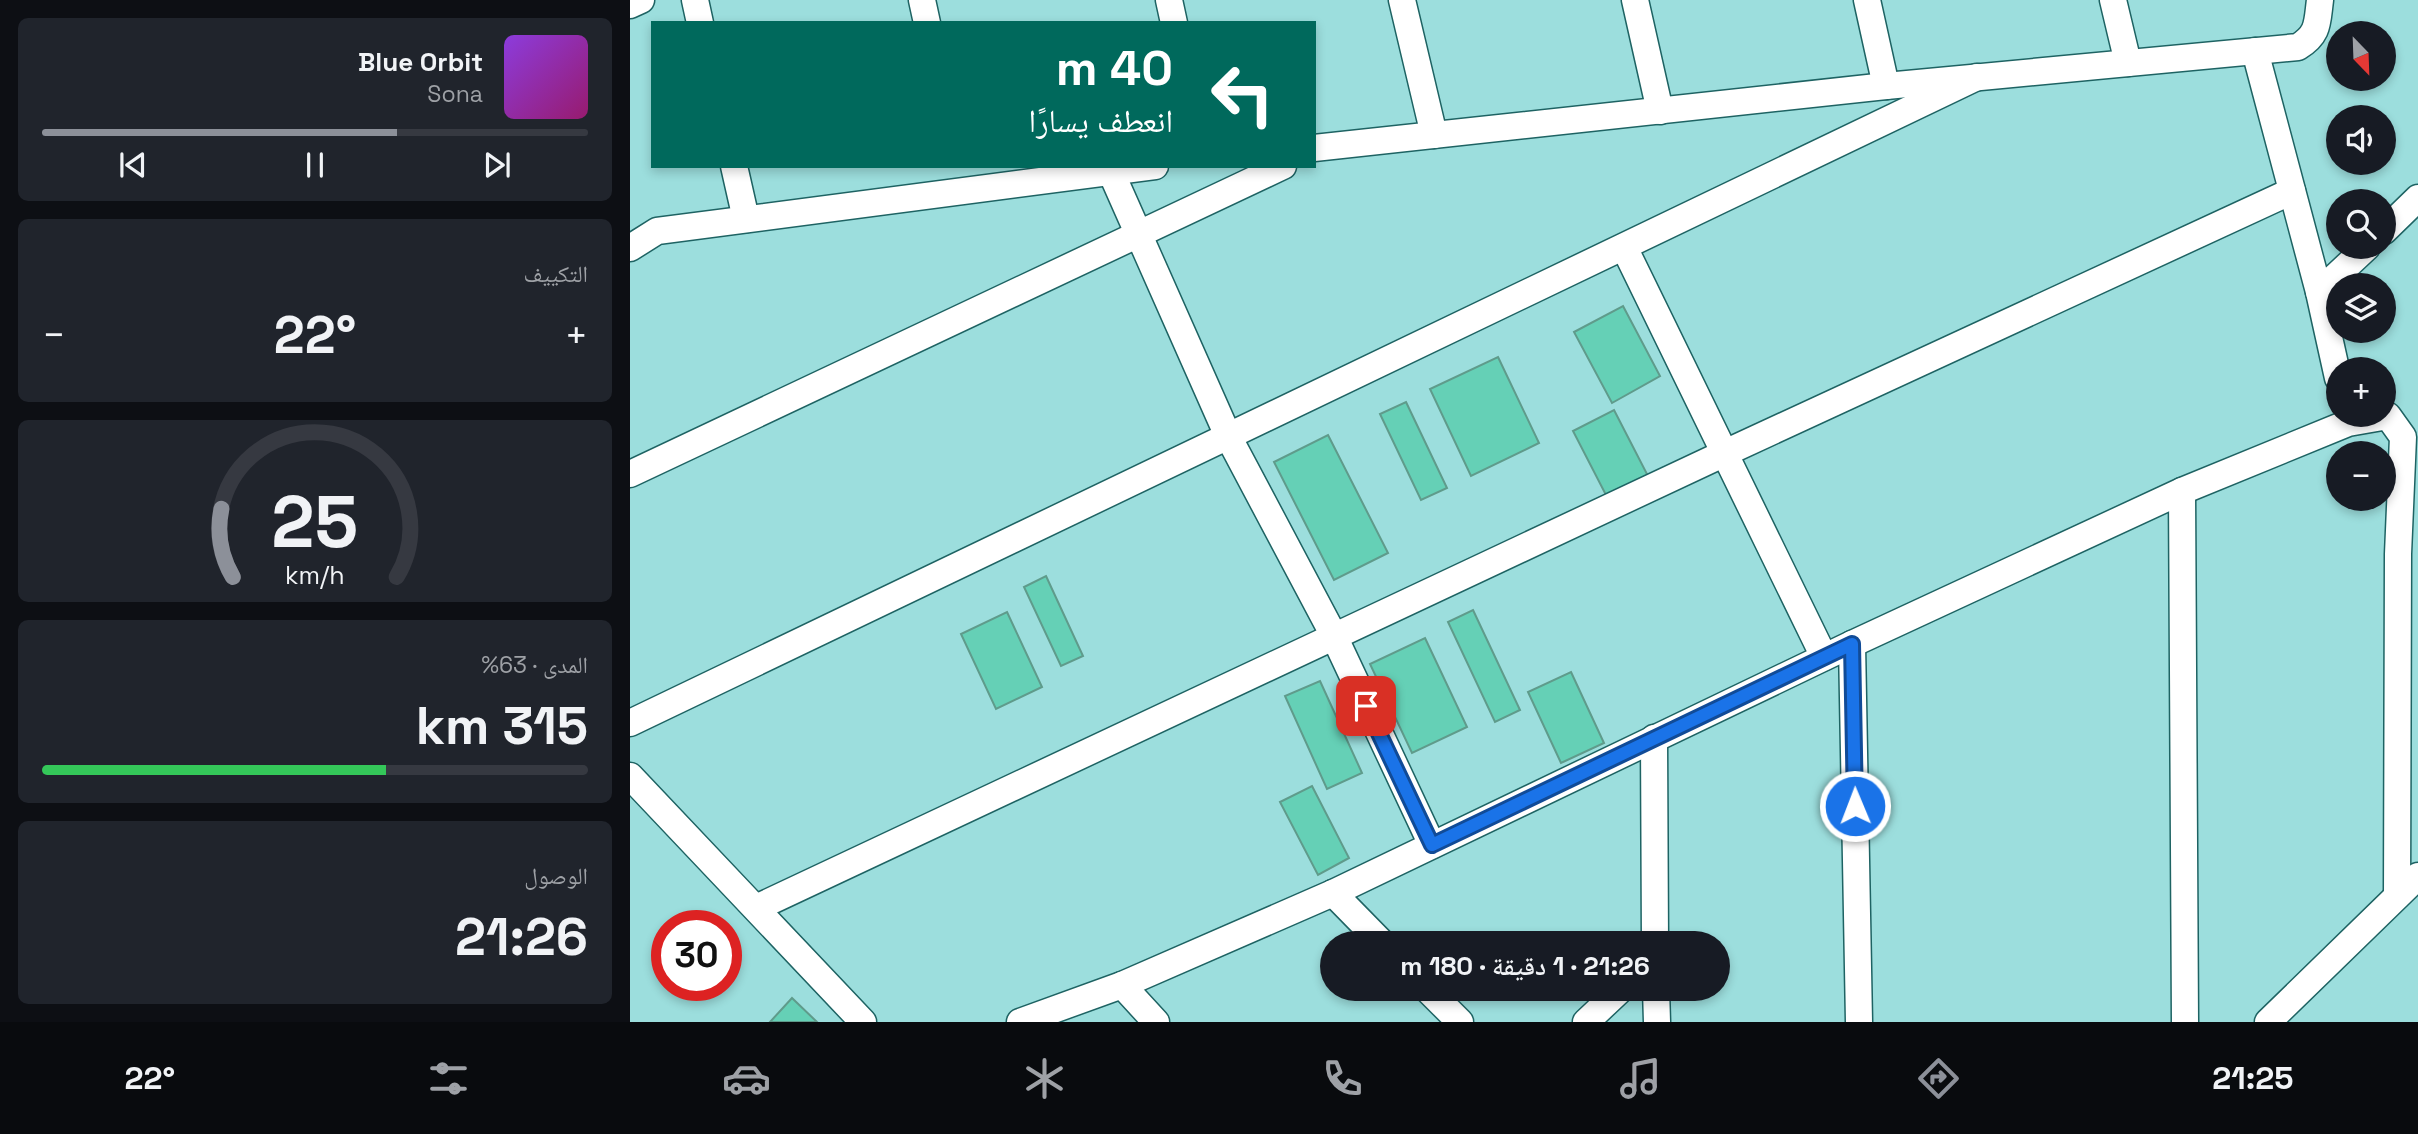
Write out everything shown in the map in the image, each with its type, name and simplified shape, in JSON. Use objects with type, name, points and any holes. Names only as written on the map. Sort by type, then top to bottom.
[{"type":"street","points":[[630,5],[641,0]]},
{"type":"street","points":[[695,0],[700,21]]},
{"type":"street","points":[[922,0],[927,21]]},
{"type":"street","points":[[1169,0],[1174,21]]},
{"type":"street","points":[[1402,0],[1434,135]]},
{"type":"street","points":[[1635,0],[1660,111]]},
{"type":"street","points":[[1867,0],[1886,86]]},
{"type":"street","points":[[2113,0],[2128,63]]},
{"type":"street","points":[[1318,149],[1886,86],[2298,47],[2310,40],[2317,27],[2320,0]]},
{"type":"street","points":[[2255,51],[2319,292],[2333,357]]},
{"type":"street","points":[[630,723],[1977,77]]},
{"type":"street","points":[[734,168],[746,219]]},
{"type":"street","points":[[630,248],[657,231],[746,219],[960,178],[1111,172],[1140,168]]},
{"type":"street","points":[[630,474],[1279,168]]},
{"type":"street","points":[[1111,172],[1228,436],[1334,636],[1432,845]]},
{"type":"street","points":[[755,908],[1724,453],[2292,191]]},
{"type":"street","points":[[2396,219],[2418,198]]},
{"type":"street","points":[[1624,247],[1824,657]]},
{"type":"street","points":[[2319,292],[2354,259]]},
{"type":"street","points":[[1020,1022],[1122,985],[1333,894],[1824,657],[2182,491],[2329,427]]},
{"type":"street","points":[[2396,427],[2403,437],[2398,554],[2397,896]]},
{"type":"street","points":[[2182,491],[2185,1022]]},
{"type":"street","points":[[2398,554],[2418,534]]},
{"type":"street","points":[[1852,644],[1859,1022]]},
{"type":"street","points":[[1654,738],[1655,931]]},
{"type":"street","points":[[630,776],[863,1022]]},
{"type":"street","points":[[2268,1022],[2418,876]]},
{"type":"street","points":[[1333,894],[1370,931]]},
{"type":"street","points":[[1122,985],[1156,1022]]},
{"type":"street","points":[[1439,1001],[1460,1022]]},
{"type":"street","points":[[1586,1022],[1608,1001]]},
{"type":"street","points":[[1656,1001],[1657,1022]]},
{"type":"building","points":[[1623,306],[1660,376],[1612,403],[1574,332]]},
{"type":"building","points":[[1498,357],[1539,443],[1471,476],[1430,389]]},
{"type":"building","points":[[1406,402],[1447,488],[1421,500],[1380,414]]},
{"type":"building","points":[[1614,410],[1648,476],[1607,497],[1573,431]]},
{"type":"building","points":[[1328,435],[1388,553],[1334,580],[1274,462]]},
{"type":"building","points":[[1046,576],[1083,656],[1061,666],[1024,587]]},
{"type":"building","points":[[1473,610],[1520,710],[1495,722],[1448,622]]},
{"type":"building","points":[[1007,612],[1042,687],[996,709],[961,634]]},
{"type":"building","points":[[1425,638],[1467,727],[1412,753],[1370,664]]},
{"type":"building","points":[[1571,672],[1604,743],[1561,763],[1528,692]]},
{"type":"building","points":[[1320,681],[1362,773],[1327,789],[1285,696]]},
{"type":"building","points":[[1312,786],[1349,858],[1318,875],[1280,802]]},
{"type":"building","points":[[792,998],[817,1022],[770,1022]]},
{"type":"route","points":[[1366,706],[1432,845],[1852,644],[1855,806]]}]
